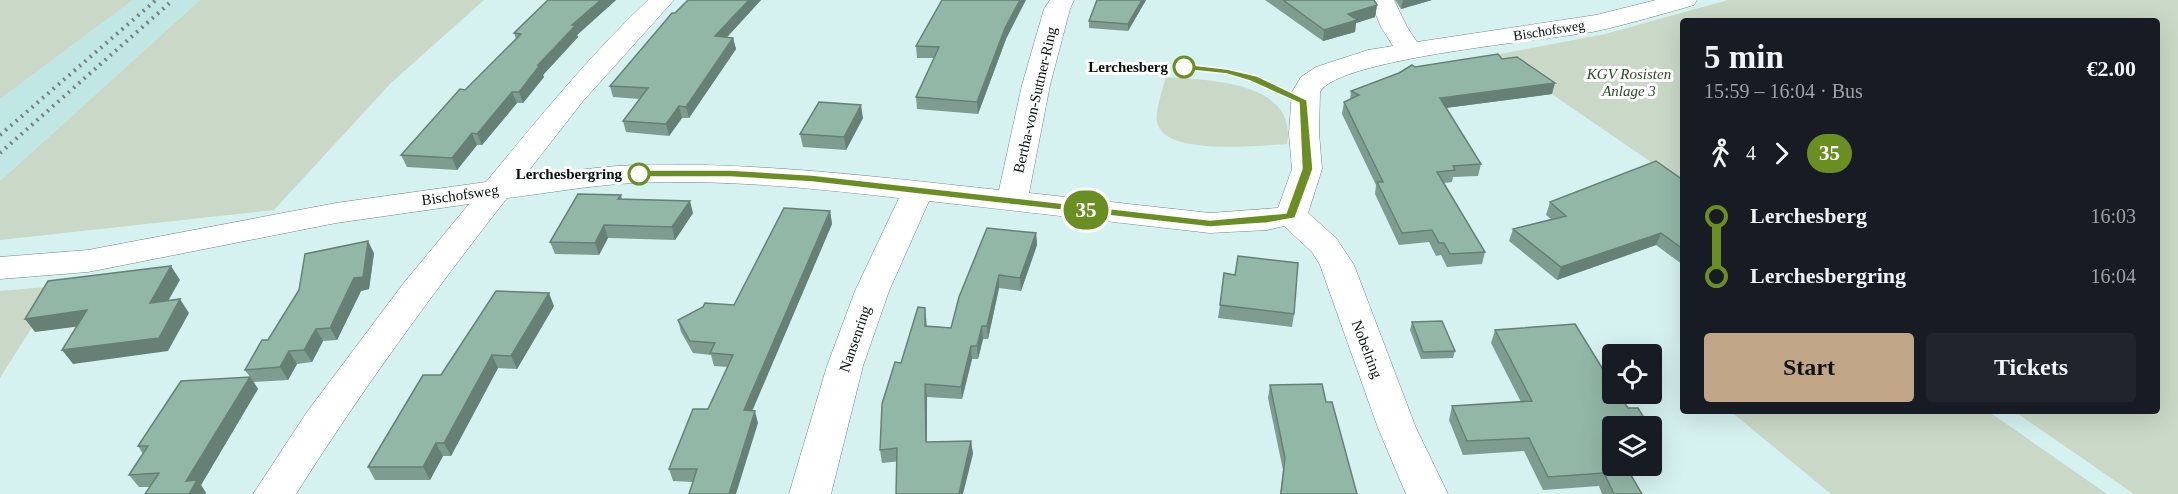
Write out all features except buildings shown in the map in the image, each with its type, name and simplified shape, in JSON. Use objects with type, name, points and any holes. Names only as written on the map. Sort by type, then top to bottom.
[{"type":"street","points":[[274,494],[321,422],[415,292],[573,95],[630,31],[662,0]]},
{"type":"street","name":"Bertha-von-Suttner-Ring","points":[[1012,201],[1036,85],[1057,9],[1062,0]]},
{"type":"street","points":[[1382,0],[1394,27],[1411,52]]},
{"type":"street","name":"Bischofsweg","points":[[0,268],[88,261],[336,213],[633,174],[730,174],[812,178],[1210,223],[1267,220],[1291,215],[1307,169],[1304,133],[1306,92],[1311,83],[1326,73],[1342,66],[1377,57],[1597,23],[1685,0]]},
{"type":"street","name":"Nansenring","points":[[810,494],[845,366],[872,291],[918,191]]},
{"type":"street","name":"Nobelring","points":[[1291,215],[1324,245],[1337,265],[1397,428],[1427,494]]},
{"type":"shaded area","points":[[133,0],[200,0],[0,181],[0,99]]},
{"type":"green space","points":[[0,0],[133,0],[0,99]]},
{"type":"green space","points":[[200,0],[484,0],[391,83],[274,210],[0,240],[0,181]]},
{"type":"green space","name":"KGV Rosisten Anlage 3","points":[[1728,0],[2178,0],[2178,494],[2134,494],[2018,414],[2160,414],[2160,18],[1680,18],[1680,182],[1495,55],[1605,34]]},
{"type":"green space","points":[[1166,77],[1226,83],[1265,96],[1279,107],[1287,123],[1287,144],[1236,147],[1194,145],[1176,140],[1163,133],[1157,118]]},
{"type":"green space","points":[[58,286],[0,378],[0,291]]},
{"type":"green space","points":[[1734,414],[1992,414],[2107,494],[1831,494]]},
{"type":"railway","points":[[0,135],[156,0]]},
{"type":"railway","points":[[0,153],[173,0]]},
{"type":"bus line","name":"35","points":[[639,174],[730,174],[812,178],[1210,223],[1267,220],[1291,215],[1307,169],[1304,102],[1253,78],[1227,71],[1184,67]]},
{"type":"place","name":"Lerchesberg","points":[[1184,67]]},
{"type":"place","name":"Lerchesbergring","points":[[639,174]]}]
